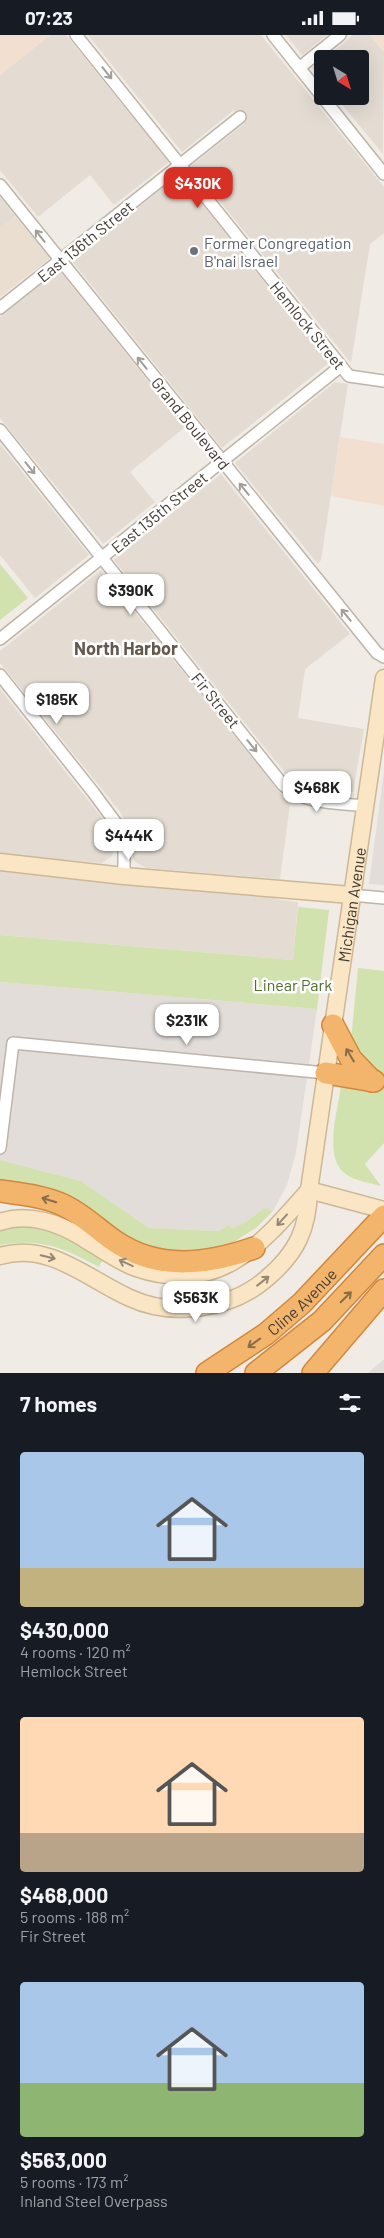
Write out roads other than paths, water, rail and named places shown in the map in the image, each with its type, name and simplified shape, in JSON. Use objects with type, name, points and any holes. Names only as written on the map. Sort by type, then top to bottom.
[{"type":"highway","points":[[333,1025],[351,1059],[378,1082]]},
{"type":"highway","points":[[326,1073],[378,1082]]},
{"type":"highway","points":[[0,1191],[38,1197],[63,1204],[116,1243],[156,1259],[192,1263],[224,1258],[254,1249]]},
{"type":"highway","name":"Cline Avenue","points":[[207,1373],[245,1349],[285,1318],[316,1290],[384,1216]]},
{"type":"highway","name":"Cline Avenue","points":[[256,1373],[322,1321],[382,1257]]},
{"type":"highway","points":[[313,1373],[384,1290]]},
{"type":"highway","points":[[280,1373],[297,1359],[322,1321]]},
{"type":"main road","name":"Michigan Avenue","points":[[0,1256],[21,1252],[55,1259],[89,1274],[131,1299],[150,1305],[182,1309],[215,1304],[250,1291],[285,1261],[301,1237],[308,1213],[309,1190],[351,895],[367,806],[384,677]]},
{"type":"main road","points":[[0,862],[124,876],[351,895]]},
{"type":"main road","points":[[0,1222],[18,1218],[36,1219],[56,1224],[117,1259],[135,1267],[166,1275],[181,1276],[208,1273],[254,1249],[271,1233],[309,1190],[384,1210]]},
{"type":"street","name":"Hemlock Street","points":[[76,35],[349,376],[384,381]]},
{"type":"street","points":[[273,35],[384,174]]},
{"type":"street","points":[[299,68],[340,35]]},
{"type":"street","name":"East 136th Street","points":[[0,309],[240,117]]},
{"type":"street","name":"Grand Boulevard","points":[[0,185],[377,653],[384,657]]},
{"type":"street","name":"East 135th Street","points":[[0,639],[341,366]]},
{"type":"street","name":"Fir Street","points":[[0,430],[288,789],[310,799],[367,806]]},
{"type":"street","points":[[0,675],[93,791],[124,834],[124,876]]},
{"type":"street","points":[[351,895],[384,898]]},
{"type":"street","points":[[0,1148],[13,1043],[326,1073]]},
{"type":"place","name":"Former Congregation B'nai Israel","points":[[194,251]]},
{"type":"district","name":"North Harbor","points":[[126,648]]},
{"type":"park label","name":"Linear Park","points":[[293,984]]}]
